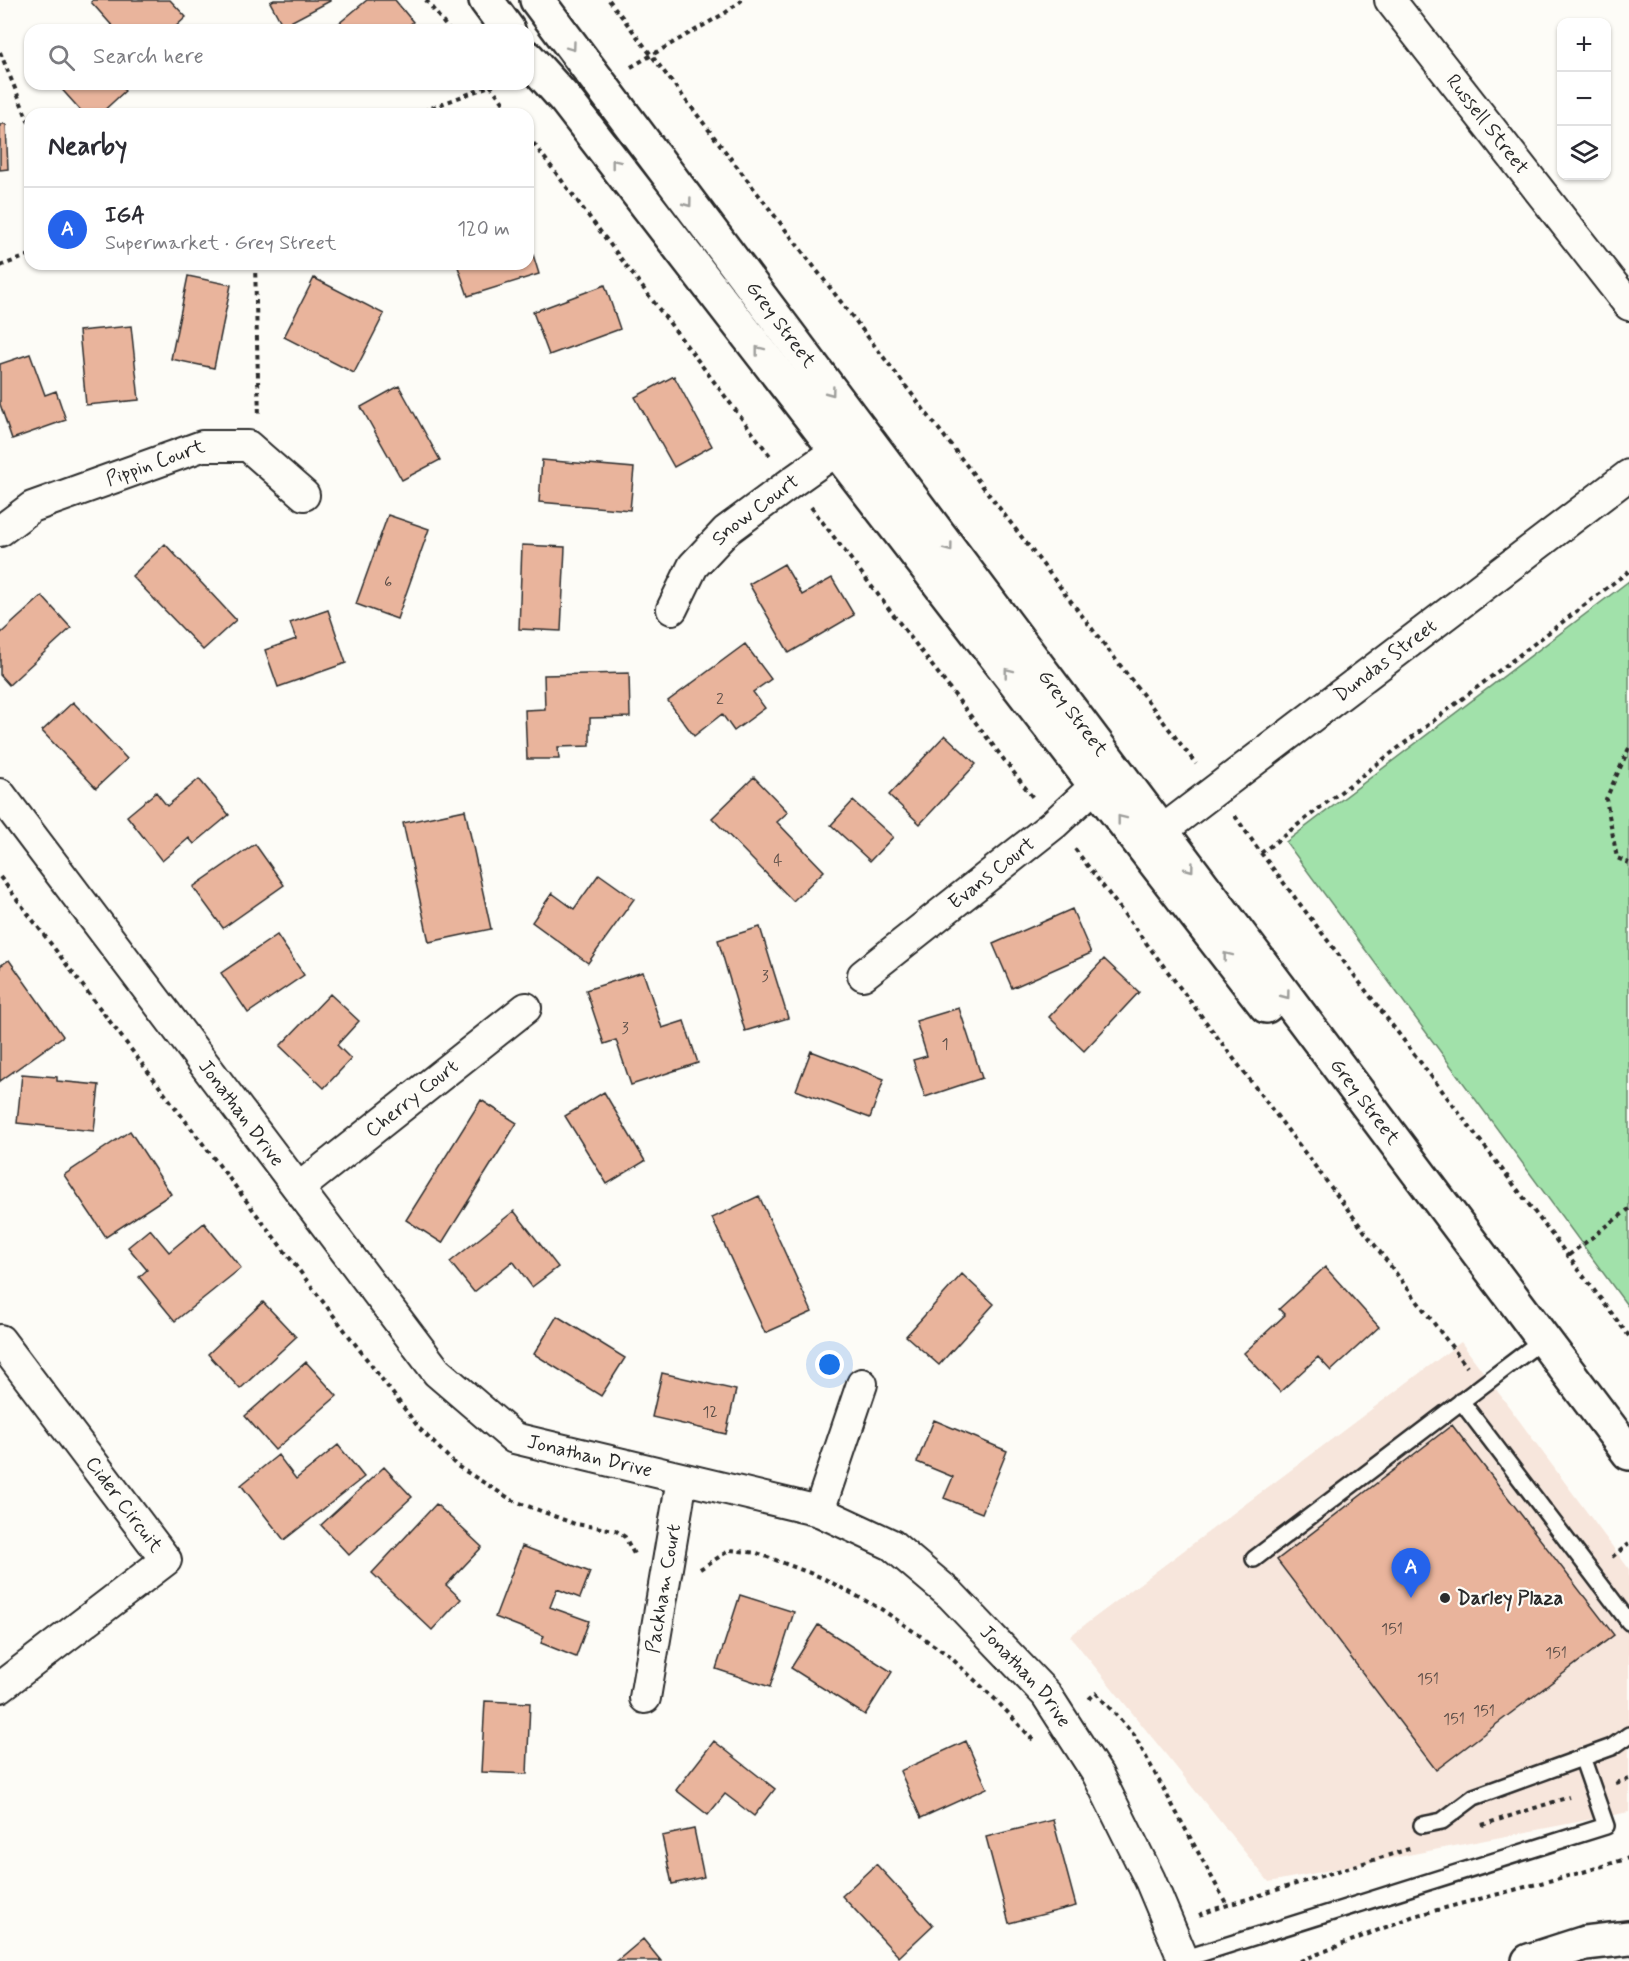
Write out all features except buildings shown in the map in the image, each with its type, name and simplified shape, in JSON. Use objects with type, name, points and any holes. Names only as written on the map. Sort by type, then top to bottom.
[{"type":"street","points":[[486,0],[504,24]]},
{"type":"street","name":"Grey Street","points":[[537,0],[849,442],[1152,838],[1494,1301],[1538,1342],[1619,1440]]},
{"type":"street","name":"Russell Street","points":[[1390,0],[1629,304]]},
{"type":"street","name":"Grey Street","points":[[534,65],[849,442]]},
{"type":"street","name":"Snow Court","points":[[672,609],[693,566],[726,531],[849,442]]},
{"type":"street","name":"Pippin Court","points":[[0,531],[32,507],[202,446],[248,446]]},
{"type":"street","points":[[248,446],[304,495]]},
{"type":"street","name":"Dundas Street","points":[[1152,838],[1629,475]]},
{"type":"street","name":"Evans Court","points":[[863,975],[1054,824],[1106,778]]},
{"type":"street","name":"Jonathan Drive","points":[[0,795],[437,1372],[514,1438],[819,1511],[892,1545],[951,1596],[1046,1694],[1098,1775],[1150,1880],[1181,1960]]},
{"type":"street","name":"Cherry Court","points":[[299,1188],[526,1008]]},
{"type":"street","name":"Cider Circuit","points":[[0,1340],[165,1560],[0,1688]]},
{"type":"street","points":[[819,1511],[862,1384]]},
{"type":"street","name":"Packham Court","points":[[645,1698],[682,1479]]},
{"type":"street","points":[[1585,1943],[1629,1918]]},
{"type":"street","points":[[1529,1961],[1585,1943],[1629,1938]]},
{"type":"lane","points":[[1254,1559],[1538,1342]]},
{"type":"lane","points":[[1461,1401],[1629,1622]]},
{"type":"lane","points":[[1422,1825],[1442,1821],[1474,1797],[1612,1747],[1629,1735]]},
{"type":"lane","points":[[1181,1960],[1606,1826],[1582,1757]]},
{"type":"path","points":[[426,0],[444,24]]},
{"type":"path","points":[[609,0],[1629,1336]]},
{"type":"path","points":[[637,76],[631,68],[725,13],[742,0]]},
{"type":"path","points":[[0,52],[24,110]]},
{"type":"path","points":[[431,108],[479,90]]},
{"type":"path","points":[[495,90],[508,108]]},
{"type":"path","points":[[534,144],[759,444],[792,482],[1082,858],[1481,1385]]},
{"type":"path","points":[[0,266],[24,257]]},
{"type":"path","points":[[248,446],[259,417],[255,270]]},
{"type":"path","points":[[1261,853],[1629,572]]},
{"type":"path","points":[[1629,748],[1606,799],[1617,858],[1629,863]]},
{"type":"path","points":[[1569,1255],[1629,1209]]},
{"type":"path","points":[[1617,1565],[1612,1557],[1629,1544]]},
{"type":"path","points":[[1472,1829],[1629,1779]]},
{"type":"path","points":[[1170,1927],[1215,1909],[1417,1847]]},
{"type":"path","points":[[1300,1961],[1414,1916],[1629,1858]]},
{"type":"shaded area","points":[[1461,1342],[1629,1569],[1629,1812],[1269,1882],[1070,1636]]},
{"type":"green space","points":[[1629,581],[1629,1308],[1286,842]]},
{"type":"place","name":"IGA","points":[[1411,1598]]},
{"type":"place","name":"Darley Plaza","points":[[1445,1598]]}]
